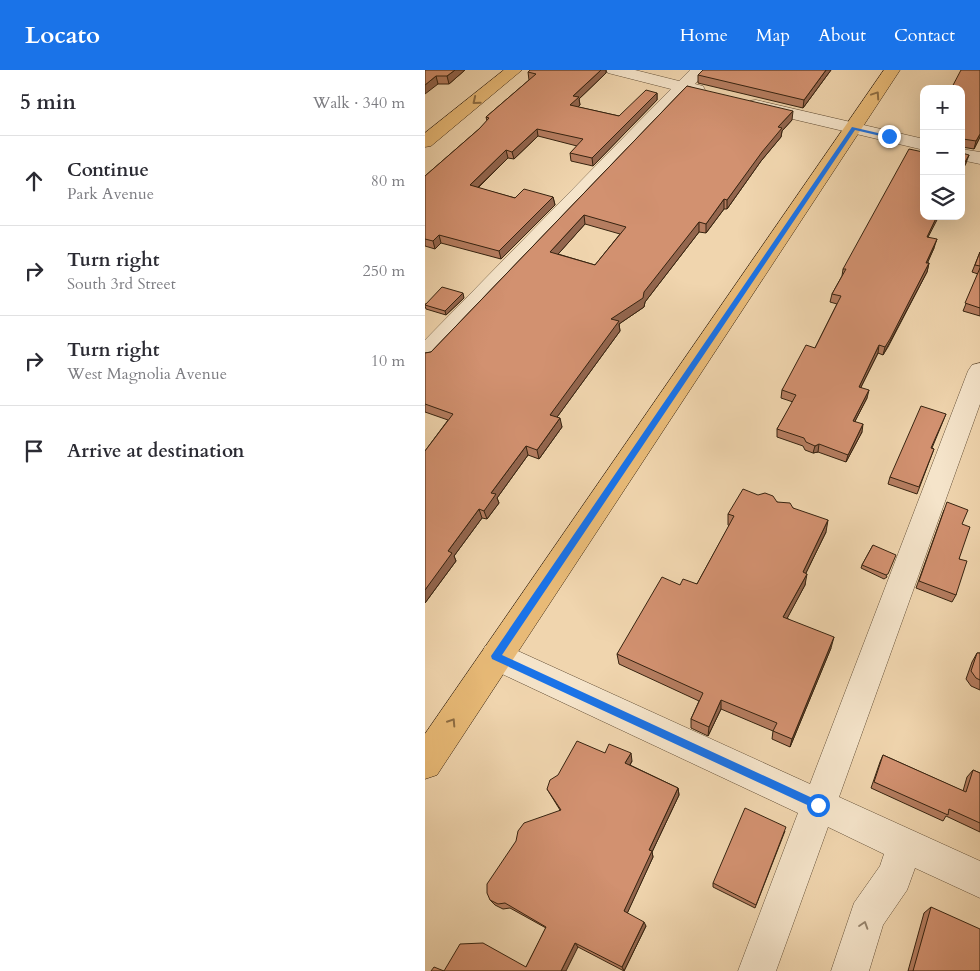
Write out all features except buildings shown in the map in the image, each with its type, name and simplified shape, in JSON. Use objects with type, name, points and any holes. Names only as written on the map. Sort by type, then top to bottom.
[{"type":"main road","points":[[425,142],[514,70]]},
{"type":"main road","points":[[425,763],[893,70]]},
{"type":"street","points":[[618,70],[711,94]]},
{"type":"street","points":[[425,354],[699,70]]},
{"type":"street","points":[[739,100],[920,144]]},
{"type":"street","points":[[965,155],[980,158]]},
{"type":"street","points":[[757,971],[980,371]]},
{"type":"street","points":[[496,656],[980,880]]},
{"type":"street","points":[[850,971],[867,916],[894,877],[905,845]]},
{"type":"route","points":[[818,805],[496,656],[853,128],[889,136]]}]
